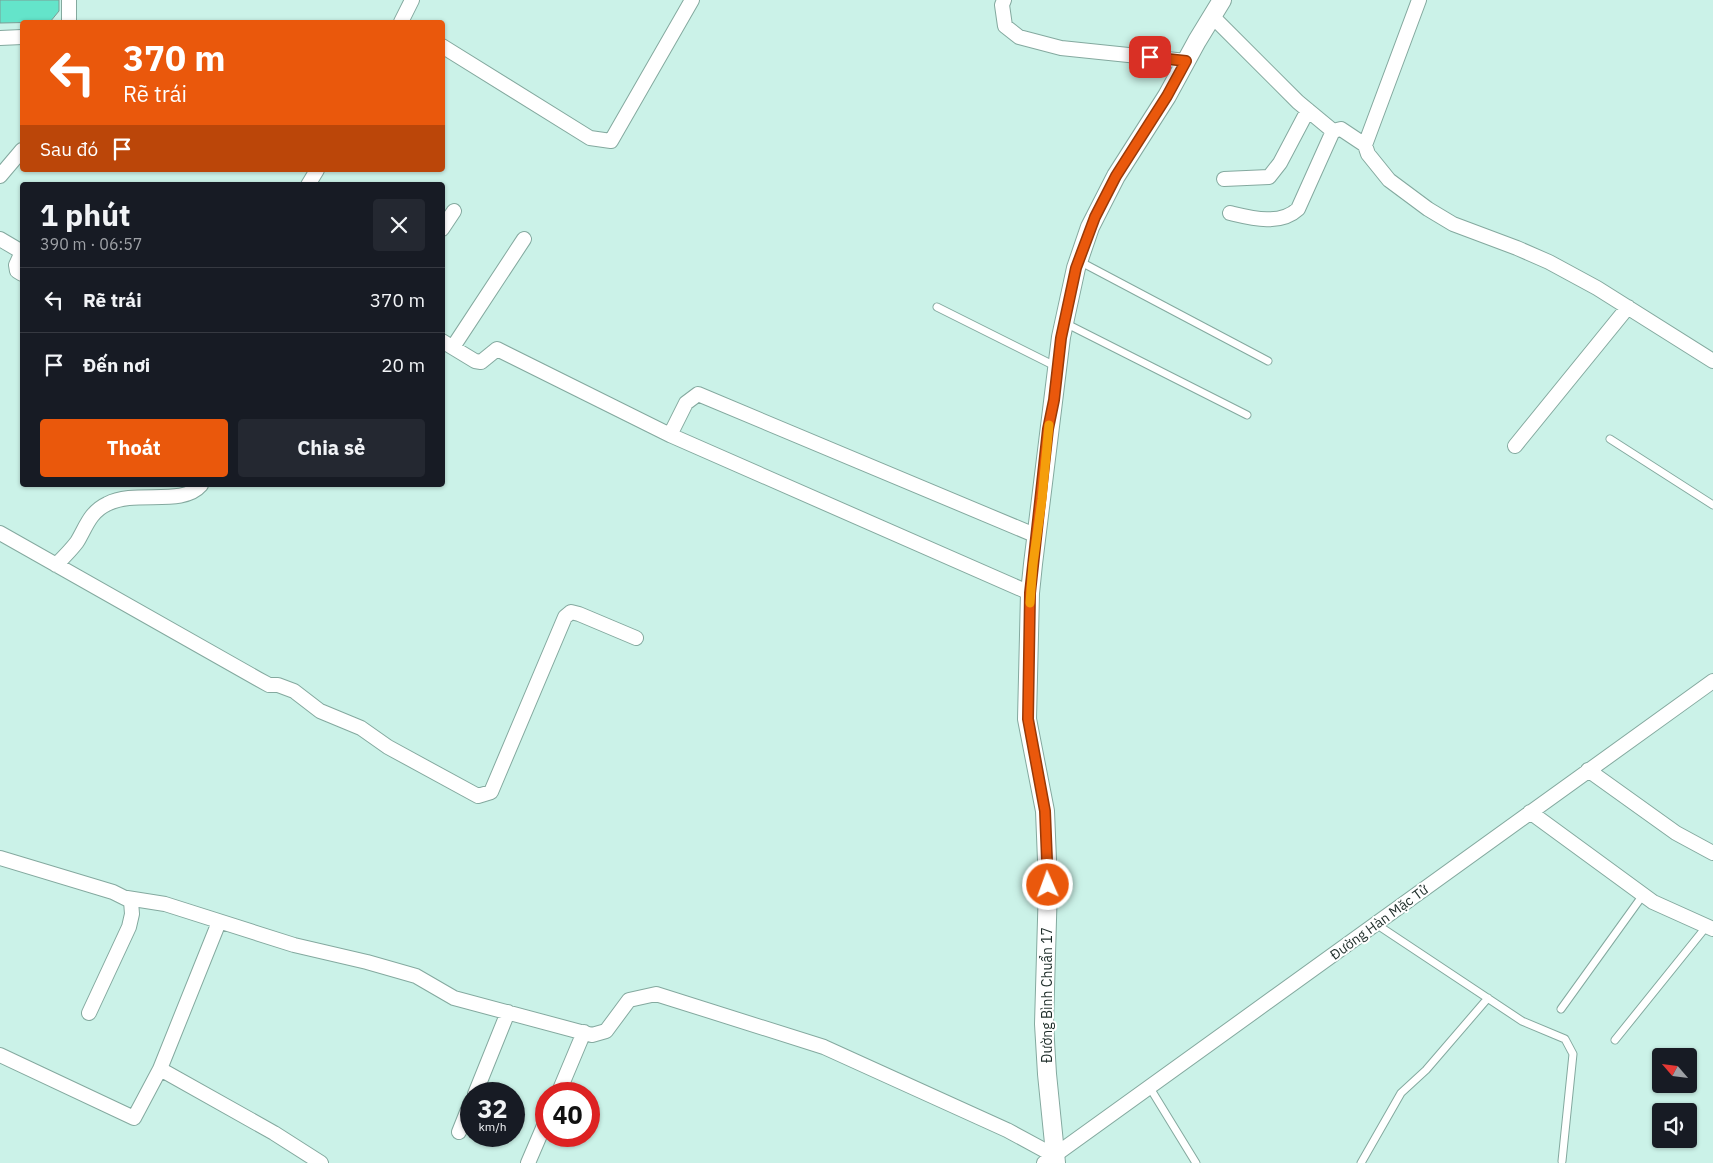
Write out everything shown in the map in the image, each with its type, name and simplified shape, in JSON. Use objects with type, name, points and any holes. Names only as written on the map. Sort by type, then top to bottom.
[{"type":"street","points":[[69,0],[70,20]]},
{"type":"street","points":[[403,20],[412,0]]},
{"type":"street","points":[[445,48],[590,138],[611,141],[692,0]]},
{"type":"street","points":[[1004,0],[1002,5],[1005,26],[1019,37],[1061,48],[1186,61]]},
{"type":"street","name":"Đường Bình Chuẩn 17","points":[[1052,1161],[1044,1024],[1048,885],[1045,811],[1028,719],[1030,593],[1048,429],[1054,400],[1064,322],[1079,261],[1090,227],[1112,184],[1167,96],[1222,0]]},
{"type":"street","points":[[1365,145],[1419,0]]},
{"type":"street","points":[[1212,16],[1251,56],[1333,131]]},
{"type":"street","points":[[0,38],[20,37]]},
{"type":"street","points":[[1224,179],[1269,177],[1280,163],[1308,110]]},
{"type":"street","points":[[1333,131],[1341,129],[1365,145],[1368,154],[1389,180],[1428,209],[1453,224],[1549,262],[1597,288],[1713,361]]},
{"type":"street","points":[[1230,213],[1274,220],[1291,216],[1298,209],[1333,131]]},
{"type":"street","points":[[0,176],[20,152]]},
{"type":"street","points":[[445,224],[454,211]]},
{"type":"street","points":[[0,239],[20,251]]},
{"type":"street","points":[[524,239],[448,344],[475,361],[481,362],[497,349],[670,435],[1030,593]]},
{"type":"street","points":[[20,256],[16,265],[17,271],[20,273]]},
{"type":"street","points":[[1515,446],[1628,307]]},
{"type":"street","points":[[670,435],[686,403],[698,394],[1037,536]]},
{"type":"street","points":[[56,565],[76,543],[94,513],[105,504],[122,497],[184,496],[195,492],[199,487]]},
{"type":"street","points":[[0,533],[263,682],[294,691],[320,711],[361,728],[388,747],[478,796],[491,792],[565,617],[571,612],[579,614],[636,638]]},
{"type":"street","name":"Đường Hàn Mặc Tử","points":[[1052,1161],[1530,812],[1713,681]]},
{"type":"street","points":[[1588,770],[1676,833],[1713,854]]},
{"type":"street","points":[[1530,812],[1653,902],[1709,928]]},
{"type":"street","points":[[0,858],[127,898],[165,904],[294,945],[367,962],[416,976],[454,998],[592,1035],[606,1031],[629,1000],[656,994],[824,1047],[1007,1130],[1052,1161]]},
{"type":"street","points":[[89,1013],[129,927],[132,906],[127,898]]},
{"type":"street","points":[[0,1055],[134,1118],[160,1069],[219,922]]},
{"type":"street","points":[[480,1082],[508,1012]]},
{"type":"street","points":[[563,1082],[584,1032]]},
{"type":"street","points":[[160,1069],[274,1133],[321,1163]]},
{"type":"street","points":[[528,1163],[535,1147]]},
{"type":"lane","points":[[1079,261],[1268,361]]},
{"type":"lane","points":[[937,307],[1058,367]]},
{"type":"lane","points":[[1064,322],[1247,415]]},
{"type":"lane","points":[[1610,439],[1713,505]]},
{"type":"lane","points":[[1561,1009],[1643,895]]},
{"type":"lane","points":[[1376,924],[1522,1021],[1565,1039],[1573,1054],[1562,1161]]},
{"type":"lane","points":[[1615,1040],[1709,928]]},
{"type":"lane","points":[[1361,1163],[1400,1093],[1426,1070],[1488,998]]},
{"type":"lane","points":[[1150,1088],[1196,1163]]},
{"type":"building","points":[[0,0],[59,0],[59,11],[52,20],[20,20],[20,23],[0,23]]},
{"type":"slow traffic","points":[[1030,603],[1049,425]]},
{"type":"route","points":[[1048,885],[1045,811],[1028,719],[1030,593],[1046,466],[1048,429],[1054,400],[1061,338],[1076,268],[1090,227],[1116,176],[1167,96],[1186,61],[1150,57]]}]
